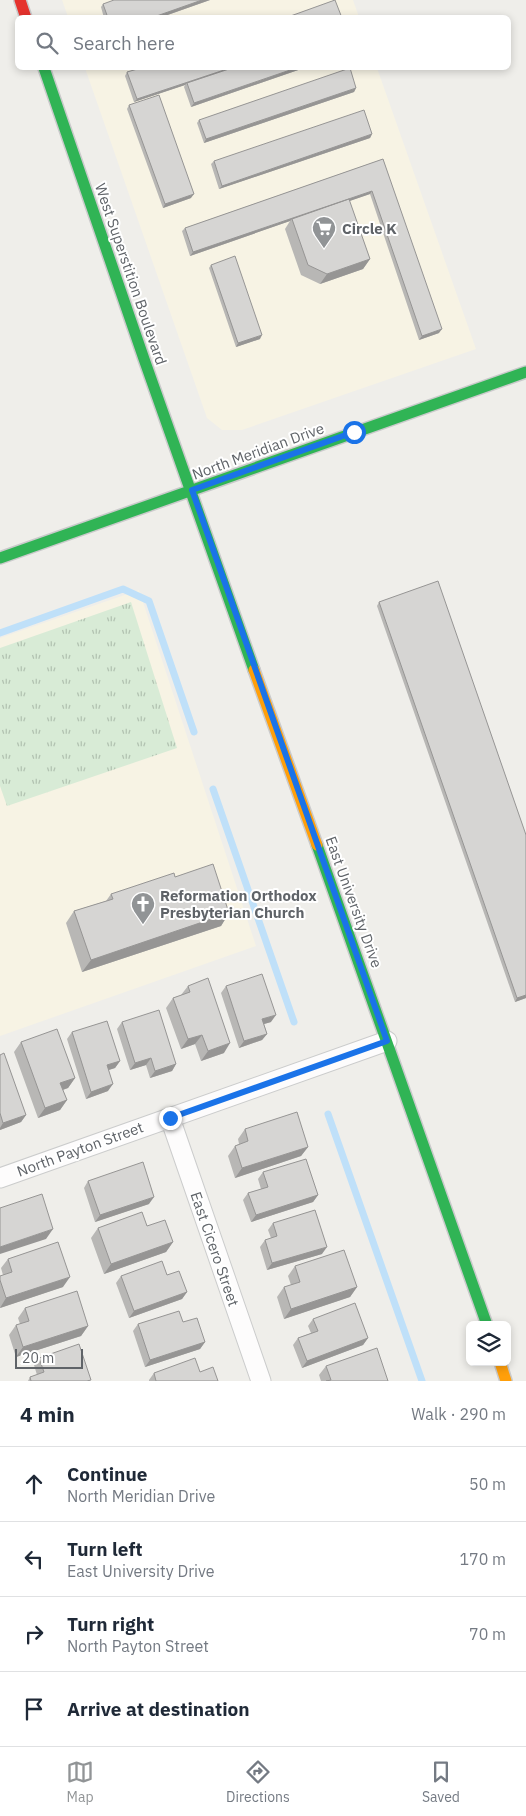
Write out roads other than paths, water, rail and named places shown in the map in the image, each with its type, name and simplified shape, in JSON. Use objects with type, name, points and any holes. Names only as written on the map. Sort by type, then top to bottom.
[{"type":"main road","points":[[20,0],[25,15]]},
{"type":"main road","name":"West Superstition Boulevard","points":[[45,70],[192,490]]},
{"type":"main road","name":"North Meridian Drive","points":[[0,558],[526,372]]},
{"type":"main road","name":"East University Drive","points":[[192,490],[486,1321]]},
{"type":"main road","points":[[501,1366],[506,1381]]},
{"type":"street","name":"North Payton Street","points":[[0,1178],[387,1041]]},
{"type":"street","name":"East Cicero Street","points":[[170,1118],[261,1381]]},
{"type":"waterway","points":[[0,633],[123,589],[149,601],[194,732]]},
{"type":"waterway","points":[[213,789],[294,1022]]},
{"type":"waterway","points":[[328,1114],[422,1381]]},
{"type":"place","name":"Circle K","points":[[324,249]]},
{"type":"place","name":"Reformation Orthodox Presbyterian Church","points":[[143,925]]}]
